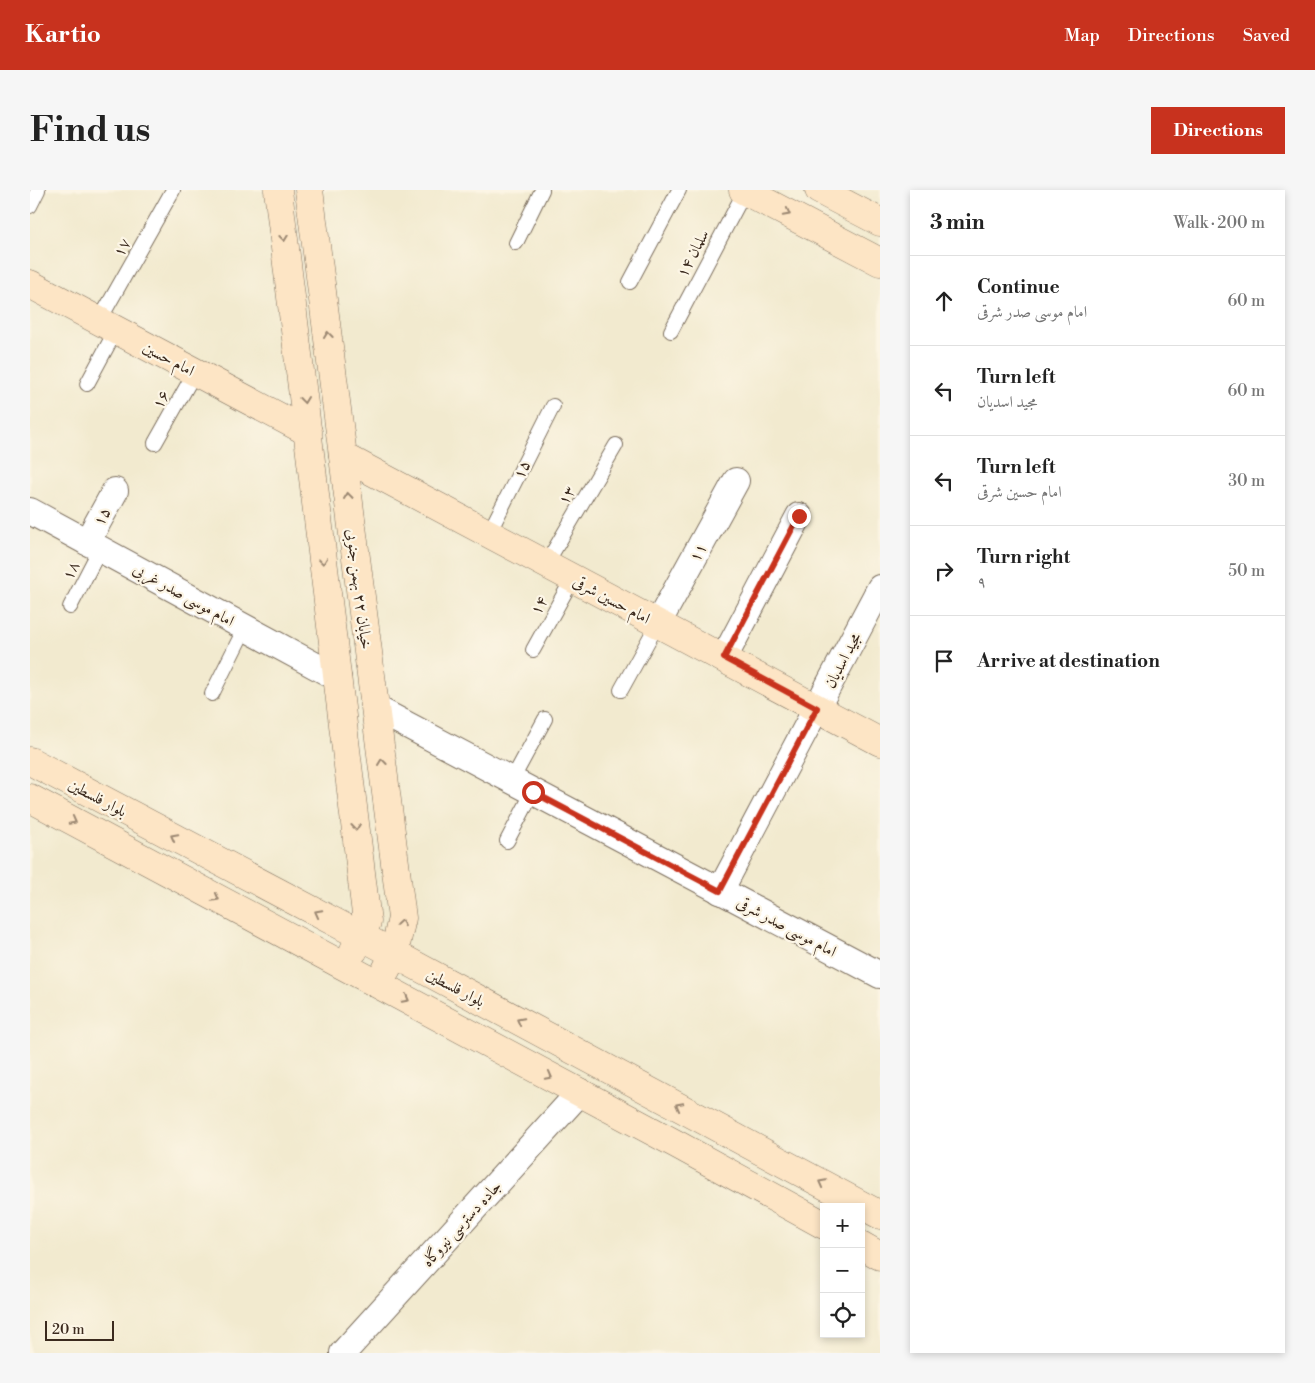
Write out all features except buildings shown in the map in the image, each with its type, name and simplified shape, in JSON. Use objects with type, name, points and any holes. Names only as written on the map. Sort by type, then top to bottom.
[{"type":"street","name":"خیابان ۲۲ بهمن جنوبی","points":[[278,190],[367,922],[346,967]]},
{"type":"street","name":"خیابان ۲۲ بهمن جنوبی","points":[[309,190],[402,918],[394,954],[379,985]]},
{"type":"street","points":[[744,190],[880,262]]},
{"type":"street","points":[[819,190],[880,222]]},
{"type":"street","name":"امام حسین","points":[[30,284],[308,432]]},
{"type":"street","name":"امام حسین شرقی","points":[[343,456],[880,742]]},
{"type":"street","name":"۱۱","points":[[658,623],[736,481]]},
{"type":"street","name":"۱۵","points":[[94,545],[115,490]]},
{"type":"street","name":"امام موسی صدر غربی","points":[[30,511],[338,678]]},
{"type":"street","points":[[724,658],[799,516]]},
{"type":"street","name":"مجید اسدیان","points":[[720,891],[880,588]]},
{"type":"street","name":"امام موسی صدر شرقی","points":[[375,708],[880,975]]},
{"type":"street","name":"بلوار فلسطین","points":[[30,761],[361,936],[880,1215]]},
{"type":"street","name":"بلوار فلسطین","points":[[30,798],[580,1092],[820,1223]]},
{"type":"street","name":"جاده دسترسی نیروگاه","points":[[343,1353],[580,1092]]},
{"type":"street","points":[[865,1247],[880,1256]]},
{"type":"lane","points":[[30,206],[38,190]]},
{"type":"lane","name":"۱۷","points":[[107,326],[173,190]]},
{"type":"lane","points":[[516,243],[542,190]]},
{"type":"lane","points":[[630,282],[679,190]]},
{"type":"lane","name":"سلمان ۱۴","points":[[671,332],[744,190]]},
{"type":"lane","points":[[87,384],[107,326]]},
{"type":"lane","name":"۱۶","points":[[155,444],[195,372]]},
{"type":"lane","name":"۱۵","points":[[489,533],[554,406]]},
{"type":"lane","name":"۱۳","points":[[546,564],[616,445]]},
{"type":"lane","name":"۱۸","points":[[70,607],[94,545]]},
{"type":"lane","name":"۱۴","points":[[533,650],[573,578]]},
{"type":"lane","points":[[621,690],[658,623]]},
{"type":"lane","points":[[212,694],[245,628]]},
{"type":"lane","points":[[507,841],[522,786],[545,719]]},
{"type":"route","points":[[533,792],[720,891],[817,708],[724,658],[799,516]]}]
